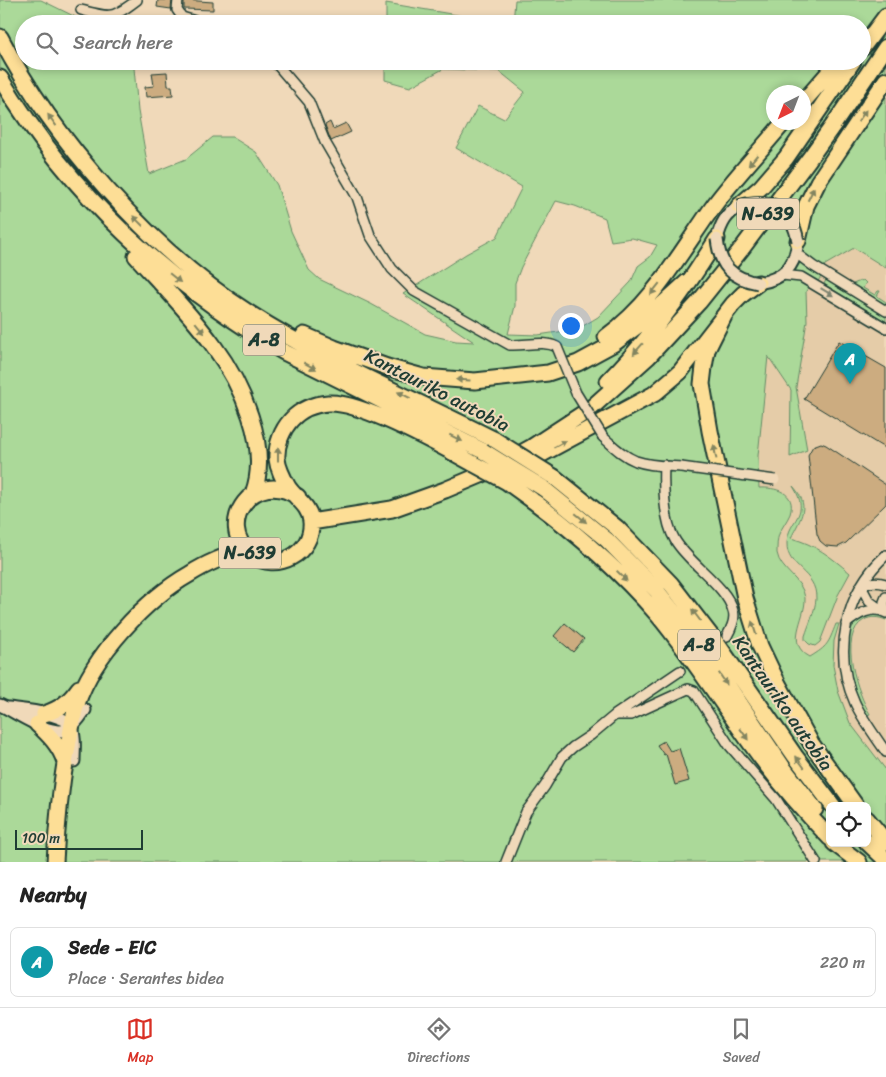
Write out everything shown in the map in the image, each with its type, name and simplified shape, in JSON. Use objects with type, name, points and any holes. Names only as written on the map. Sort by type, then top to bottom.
[{"type":"highway","points":[[871,26],[886,10]]},
{"type":"highway","points":[[871,36],[886,16]]},
{"type":"highway","name":"Kantauriko autobia","points":[[0,37],[15,63]]},
{"type":"highway","name":"N-639","points":[[871,69],[886,47]]},
{"type":"highway","name":"Kantauriko autobia","points":[[19,70],[31,90],[82,159],[128,210],[186,266],[233,302],[286,336],[494,440],[554,477],[617,528],[671,584],[718,645],[795,756],[831,802]]},
{"type":"highway","points":[[811,93],[831,70]]},
{"type":"highway","points":[[739,206],[762,187],[786,158],[847,70]]},
{"type":"highway","name":"N-639","points":[[253,494],[243,503],[237,523],[238,536],[250,554],[270,562],[284,560],[297,554],[306,543],[311,522],[392,509],[478,469],[532,447],[590,408],[648,357],[675,330],[760,225],[834,124],[870,70]]},
{"type":"highway","name":"Kantauriko autobia","points":[[0,78],[29,123],[76,184],[112,223],[191,291],[253,334],[323,373],[483,451],[543,488],[607,540],[657,591],[706,653],[782,766],[826,821]]},
{"type":"highway","points":[[798,247],[806,206],[818,182],[886,80]]},
{"type":"highway","points":[[512,378],[548,368],[587,350],[619,328],[641,307],[664,278],[716,203],[777,130]]},
{"type":"highway","points":[[76,184],[88,204],[188,313],[227,366],[242,396],[256,440],[259,467],[253,494]]},
{"type":"highway","points":[[478,469],[572,412],[603,386],[642,344],[700,266],[717,238]]},
{"type":"highway","points":[[186,266],[287,328],[334,348],[387,368],[423,377],[475,381],[548,373],[578,363],[613,344],[644,321],[687,282]]},
{"type":"highway","points":[[478,469],[518,464],[544,453],[654,394],[680,372],[725,314],[743,294],[758,283]]},
{"type":"highway","points":[[725,314],[707,350],[702,384],[745,598],[760,646],[778,684],[811,743],[853,802]]},
{"type":"highway","points":[[311,522],[307,508],[289,488],[281,473],[277,458],[284,430],[290,421],[299,412],[315,405],[329,403],[354,407],[419,436],[478,469],[507,482],[593,548],[625,578],[686,651],[787,791],[826,834]]},
{"type":"highway","points":[[253,494],[266,488],[277,488],[288,491],[298,497]]},
{"type":"highway","name":"N-639","points":[[57,862],[72,727],[77,704],[92,672],[108,648],[122,632],[168,587],[212,562],[245,549]]},
{"type":"highway","name":"N-639","points":[[69,762],[98,675],[122,632]]},
{"type":"highway","points":[[69,762],[41,719],[67,702],[92,672]]},
{"type":"highway","points":[[871,824],[886,842]]},
{"type":"highway","points":[[871,846],[886,860]]},
{"type":"highway","points":[[839,847],[859,862]]},
{"type":"highway","points":[[851,847],[866,862]]},
{"type":"street","points":[[113,15],[125,10],[137,0]]},
{"type":"street","points":[[178,0],[177,10],[181,15]]},
{"type":"street","points":[[81,10],[100,15]]},
{"type":"street","points":[[282,70],[309,102],[325,142],[357,197],[370,235],[392,269],[414,291],[510,345],[524,346],[548,343],[557,347],[576,393],[603,437],[620,452],[636,461],[775,480]]},
{"type":"street","points":[[752,202],[765,202],[778,207],[789,216],[796,227],[798,247],[791,265],[771,281],[758,283],[739,278],[724,264],[718,252],[717,238],[721,226],[728,214],[739,206],[752,202]]},
{"type":"street","points":[[798,247],[813,266],[886,311]]},
{"type":"street","points":[[782,274],[801,277],[886,328]]},
{"type":"street","points":[[664,465],[664,483],[670,530],[681,550],[726,597],[734,612],[732,626],[727,636]]},
{"type":"street","points":[[886,556],[874,568],[861,586],[850,609],[843,650],[846,679],[850,692],[863,718],[886,752]]},
{"type":"street","points":[[861,586],[871,582],[886,584]]},
{"type":"street","points":[[861,586],[869,601],[883,611]]},
{"type":"street","points":[[883,611],[886,598]]},
{"type":"street","points":[[846,624],[862,613],[883,611]]},
{"type":"street","points":[[506,862],[526,812],[545,786],[562,757],[615,715],[680,671]]},
{"type":"street","points":[[615,715],[631,715],[688,689],[694,690],[730,745],[776,799],[816,862]]},
{"type":"street","points":[[4,707],[41,719],[62,719],[72,727],[86,710]]},
{"type":"shaded area","points":[[886,96],[886,829],[871,811],[871,802],[864,802],[777,665],[732,318]]},
{"type":"green space","points":[[0,0],[41,0],[72,15],[15,15],[15,70],[134,70],[138,111],[149,174],[186,159],[213,137],[232,137],[256,152],[277,185],[291,231],[309,270],[319,279],[371,304],[425,334],[456,341],[474,342],[403,294],[466,254],[497,237],[522,187],[456,148],[478,106],[504,119],[525,92],[499,71],[471,70],[871,70],[871,15],[514,15],[515,0],[886,0],[886,268],[854,248],[825,265],[818,275],[821,277],[818,281],[815,279],[806,291],[807,321],[796,387],[807,450],[790,457],[791,390],[768,356],[758,456],[759,488],[783,492],[790,501],[790,514],[779,534],[777,553],[782,565],[800,585],[805,598],[798,630],[798,645],[810,657],[824,647],[836,624],[839,624],[834,641],[833,665],[838,691],[850,723],[886,770],[886,862],[0,862]],"holes":[[[556,201],[575,206],[605,218],[611,241],[632,238],[657,245],[650,257],[638,266],[631,282],[598,317],[583,326],[538,335],[508,334],[515,306],[515,283],[521,267]]]},
{"type":"green space","points":[[386,3],[457,15],[386,15]]},
{"type":"green space","points":[[385,70],[441,70],[410,87],[385,80]]},
{"type":"green space","points":[[826,280],[886,317],[886,322],[824,284]]},
{"type":"green space","points":[[863,280],[866,283],[863,288],[875,295],[880,291],[877,296],[886,302],[886,305],[853,284]]},
{"type":"green space","points":[[793,486],[802,500],[803,506],[801,518],[791,538],[808,544],[822,552],[850,573],[838,595],[820,642],[815,646],[805,640],[805,636],[815,604],[815,590],[812,582],[791,559],[788,552],[788,535],[800,511],[798,496]]},
{"type":"green space","points":[[878,614],[886,617],[886,620],[875,617],[864,620],[856,628],[852,638],[852,665],[860,693],[870,714],[867,715],[852,680],[849,666],[848,639],[852,628],[861,617]]},
{"type":"building","points":[[158,0],[172,0],[171,9],[157,7]]},
{"type":"building","points":[[184,0],[213,2],[213,10],[184,9]]},
{"type":"building","points":[[167,72],[168,86],[172,86],[173,95],[146,97],[145,87],[154,86],[152,73]]},
{"type":"building","points":[[330,122],[333,129],[346,123],[351,132],[331,141],[325,125]]},
{"type":"building","points":[[839,341],[886,368],[886,449],[804,399]]},
{"type":"building","points":[[821,443],[886,485],[886,504],[846,543],[838,547],[826,546],[820,541],[817,534],[808,455],[813,446]]},
{"type":"building","points":[[565,623],[584,639],[573,652],[554,636]]},
{"type":"building","points":[[664,741],[670,751],[679,748],[689,781],[675,785],[666,754],[664,755],[657,745]]},
{"type":"place","name":"Sede - EIC","points":[[850,384]]}]
